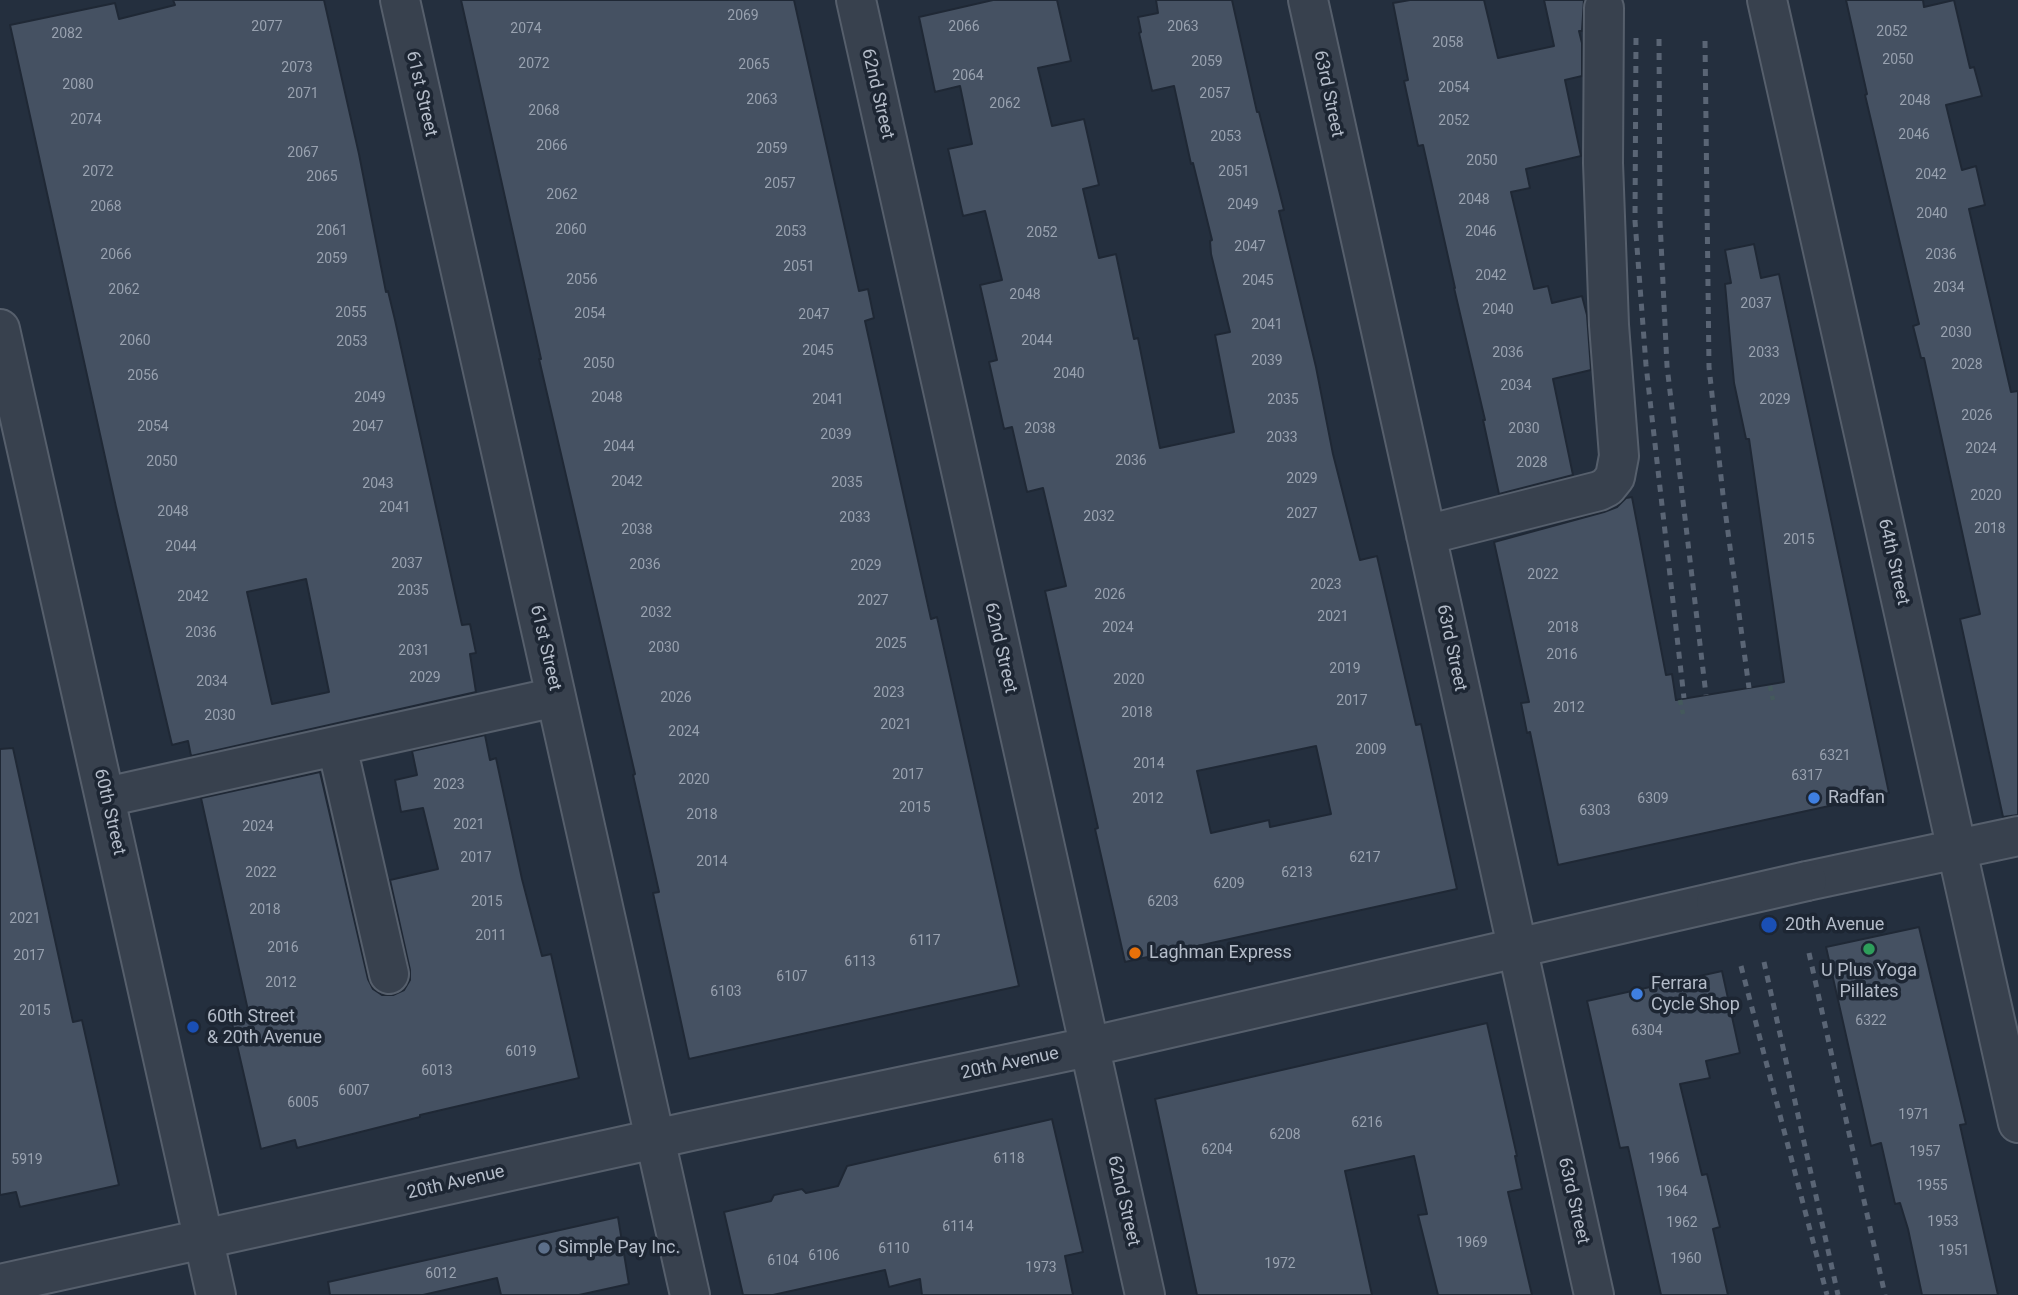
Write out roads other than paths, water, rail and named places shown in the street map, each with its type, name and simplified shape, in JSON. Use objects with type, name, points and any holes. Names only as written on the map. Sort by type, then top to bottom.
[{"type":"street","name":"61st Street","points":[[400,0],[690,1295]]},
{"type":"street","name":"62nd Street","points":[[856,0],[1145,1295]]},
{"type":"street","name":"63rd Street","points":[[1308,0],[1594,1295]]},
{"type":"street","name":"64th Street","points":[[1767,0],[2018,1123]]},
{"type":"street","points":[[1426,535],[1600,491],[1615,477],[1619,456],[1609,326],[1603,163],[1604,8]]},
{"type":"street","name":"60th Street","points":[[0,329],[216,1295]]},
{"type":"street","points":[[106,797],[556,697]]},
{"type":"street","points":[[337,746],[389,974]]},
{"type":"street","name":"20th Avenue","points":[[0,1284],[655,1139],[1088,1047],[1807,881],[2018,836]]},
{"type":"railway","points":[[1636,38],[1635,221],[1646,365],[1684,698]]},
{"type":"railway","points":[[1659,39],[1660,221],[1667,366],[1706,695]]},
{"type":"railway","points":[[1705,41],[1709,367],[1749,688]]},
{"type":"railway","points":[[1809,953],[1885,1295]]},
{"type":"railway","points":[[1764,962],[1838,1295]]},
{"type":"railway","points":[[1741,966],[1827,1295]]},
{"type":"place","name":"Radfan","points":[[1814,798]]},
{"type":"place","name":"20th Avenue","points":[[1769,925]]},
{"type":"place","name":"U Plus Yoga Pillates","points":[[1869,949]]},
{"type":"place","name":"Laghman Express","points":[[1135,953]]},
{"type":"place","name":"Ferrara Cycle Shop","points":[[1637,994]]},
{"type":"place","name":"60th Street & 20th Avenue","points":[[193,1027]]},
{"type":"place","name":"Simple Pay Inc.","points":[[544,1248]]}]
